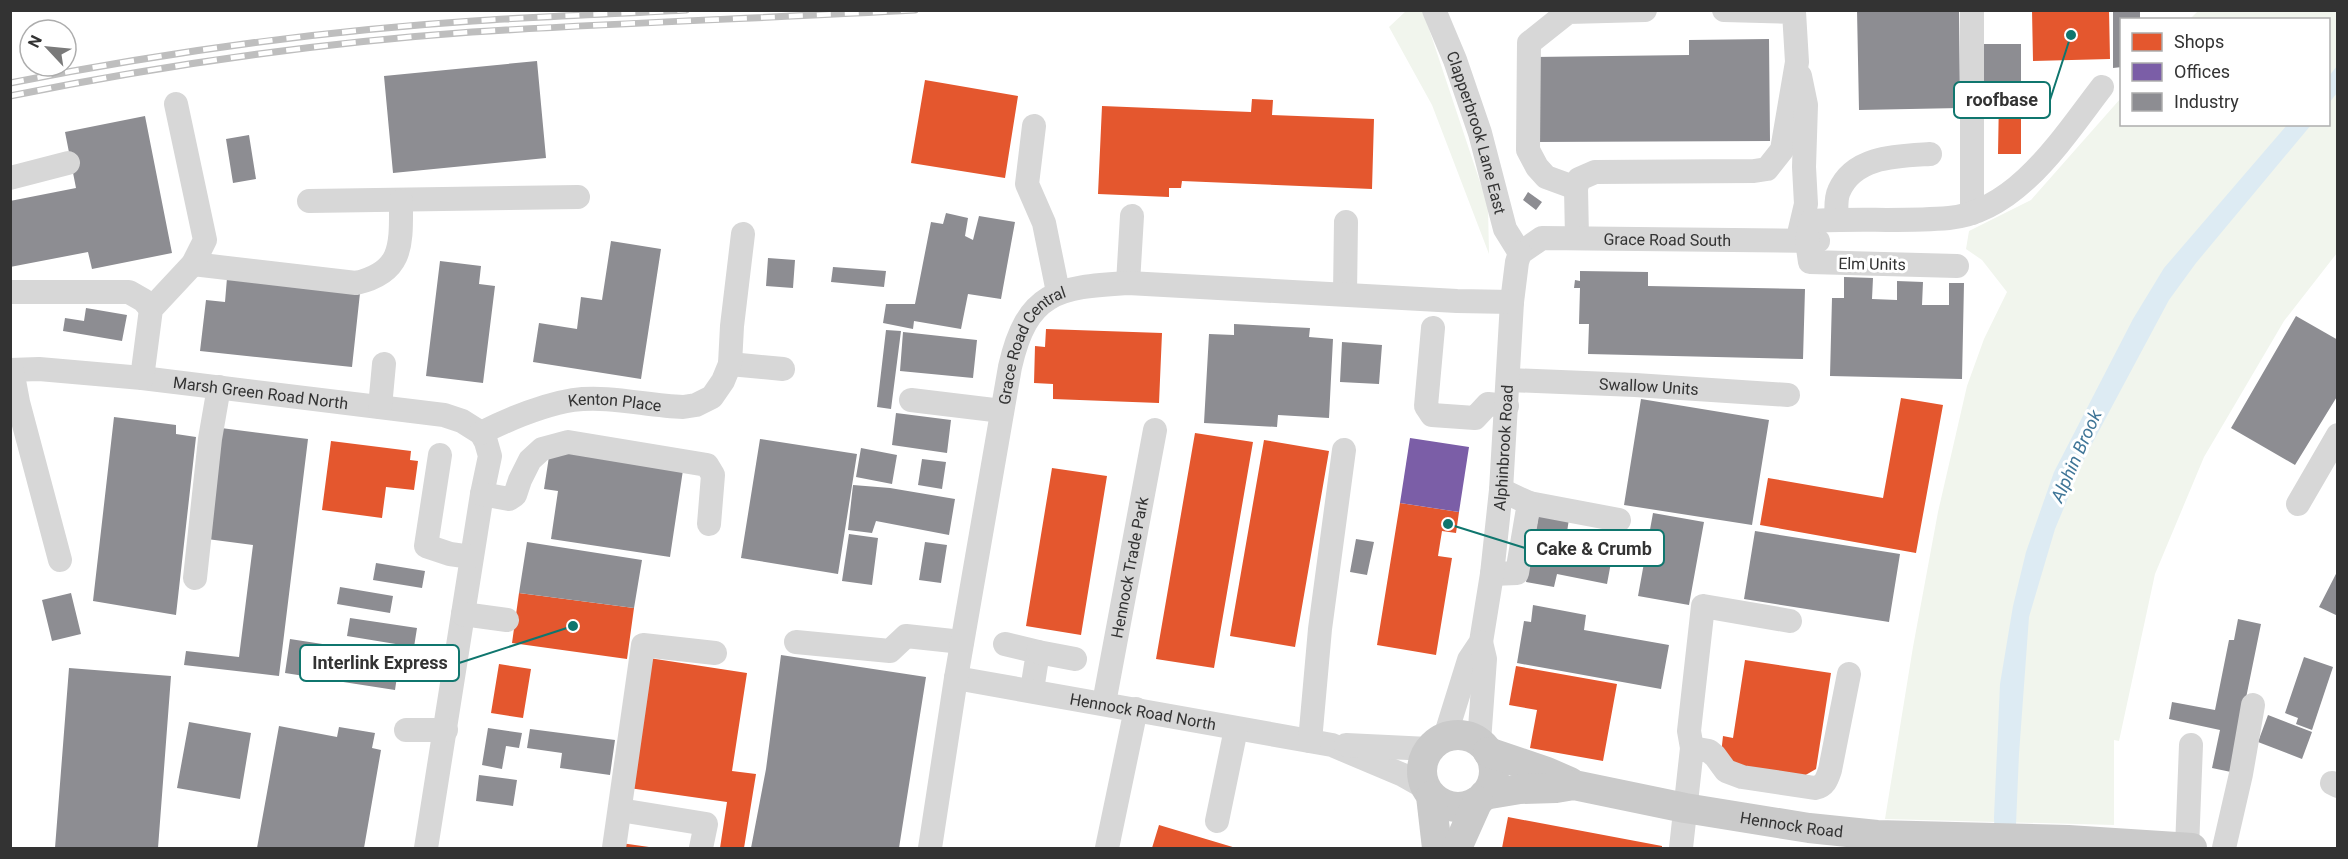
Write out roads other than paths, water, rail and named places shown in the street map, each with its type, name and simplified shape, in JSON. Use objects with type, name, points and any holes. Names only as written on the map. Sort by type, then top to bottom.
[{"type":"main road","points":[[1437,849],[1429,792],[1422,772],[1422,764],[1437,743],[1463,736],[1484,747],[1493,770],[1492,779],[1457,849]]},
{"type":"main road","name":"Hennock Road","points":[[1484,747],[1574,785],[1685,808],[1809,828],[1876,835],[2068,840],[2192,849]]},
{"type":"main road","name":"Hennock Road","points":[[1481,798],[1520,789],[1574,785]]},
{"type":"main road","points":[[1429,792],[1449,806],[1459,807],[1481,798]]},
{"type":"street","name":"Clapperbrook Lane East","points":[[1434,10],[1455,60],[1480,133],[1505,229],[1521,253]]},
{"type":"street","points":[[1576,188],[1546,177],[1528,150],[1529,43],[1568,12],[1645,10]]},
{"type":"street","points":[[1724,10],[1794,12],[1797,62],[1806,105],[1804,166],[1808,246]]},
{"type":"street","points":[[1972,10],[1972,213]]},
{"type":"street","points":[[1577,238],[1576,188],[1579,179],[1594,172],[1767,169],[1782,150],[1797,62]]},
{"type":"street","points":[[1808,246],[1811,221],[1951,218],[1982,210],[2029,176],[2102,87]]},
{"type":"street","points":[[142,378],[151,309],[193,264],[205,240],[176,104]]},
{"type":"street","points":[[1034,126],[1027,183],[1044,224],[1058,292]]},
{"type":"street","points":[[1836,219],[1838,193],[1850,173],[1883,157],[1930,154]]},
{"type":"street","points":[[10,178],[68,163]]},
{"type":"street","points":[[309,201],[578,197]]},
{"type":"street","points":[[193,264],[356,283],[373,279],[387,270],[396,260],[401,201]]},
{"type":"street","points":[[1128,283],[1132,216]]},
{"type":"street","points":[[1345,294],[1346,222]]},
{"type":"street","name":"Kenton Place","points":[[481,433],[501,423],[573,400],[620,401],[664,397],[683,407],[706,401],[716,392],[730,364],[729,276],[743,234]]},
{"type":"street","name":"Grace Road South","points":[[1521,253],[1542,238],[1808,246]]},
{"type":"street","name":"Elm Units","points":[[1808,246],[1957,266]]},
{"type":"street","name":"Alphinbrook Road","points":[[1437,743],[1467,668],[1481,642],[1492,574],[1501,490],[1512,302],[1517,262],[1521,253]]},
{"type":"street","name":"Grace Road Central","points":[[930,849],[956,678],[1002,411],[1016,341],[1023,324],[1036,309],[1058,292],[1091,285],[1128,283],[1512,302]]},
{"type":"street","points":[[10,292],[129,292],[143,300],[151,309]]},
{"type":"street","points":[[1433,328],[1426,406],[1428,412],[1432,415],[1475,418],[1488,404],[1507,406]]},
{"type":"street","points":[[380,407],[384,364]]},
{"type":"street","points":[[730,364],[783,369]]},
{"type":"street","name":"Marsh Green Road North","points":[[11,370],[39,369],[142,378],[380,407],[444,416],[462,422],[481,433]]},
{"type":"street","points":[[11,370],[60,560]]},
{"type":"street","name":"Swallow Units","points":[[1509,380],[1788,395]]},
{"type":"street","points":[[195,578],[210,439],[219,387]]},
{"type":"street","points":[[911,400],[1002,411]]},
{"type":"street","name":"Hennock Trade Park","points":[[1104,704],[1155,430]]},
{"type":"street","points":[[426,849],[471,557],[490,456],[481,433]]},
{"type":"street","points":[[2298,504],[2337,435]]},
{"type":"street","points":[[482,494],[509,499],[515,495],[530,460],[542,449],[568,442],[707,465],[713,475],[709,524]]},
{"type":"street","points":[[1321,743],[1320,629],[1344,450]]},
{"type":"street","points":[[440,455],[426,546],[450,554],[471,557]]},
{"type":"street","points":[[1501,490],[1529,503],[1619,520]]},
{"type":"street","points":[[1492,574],[1517,573],[1529,503]]},
{"type":"street","points":[[1682,849],[1692,748],[1689,730],[1703,606],[1790,621]]},
{"type":"street","points":[[463,614],[507,620]]},
{"type":"street","points":[[796,642],[890,651],[906,636],[962,642]]},
{"type":"street","name":"Alphinbrook Road","points":[[1481,642],[1485,659],[1484,747]]},
{"type":"street","points":[[1005,644],[1075,659]]},
{"type":"street","points":[[614,849],[643,645],[715,654]]},
{"type":"street","points":[[1032,690],[1038,652]]},
{"type":"street","points":[[1692,748],[1709,752],[1715,756],[1726,771],[1742,777],[1821,787],[1826,782],[1830,770],[1849,674]]},
{"type":"street","name":"Hennock Road North","points":[[956,678],[1321,743],[1437,743]]},
{"type":"street","points":[[2224,849],[2241,774],[2253,705]]},
{"type":"street","points":[[1107,849],[1136,709]]},
{"type":"street","points":[[1217,821],[1236,729]]},
{"type":"street","points":[[406,730],[446,730]]},
{"type":"street","name":"Hennock Road North","points":[[1321,743],[1403,774],[1429,792]]},
{"type":"street","points":[[2187,848],[2191,745]]},
{"type":"street","points":[[620,810],[706,824],[701,849]]},
{"type":"water","points":[[2337,66],[2337,93],[2330,102],[2330,75]]},
{"type":"water","name":"Alphin Brook","points":[[2286,126],[2310,126],[2196,263],[2169,300],[2086,455],[2055,529],[2029,617],[2015,848],[1995,848],[1994,817],[2000,684],[2013,606],[2026,552],[2054,472],[2133,319],[2164,268]]},
{"type":"railway","points":[[10,83],[125,62],[298,37],[500,19],[686,10]]},
{"type":"railway","points":[[10,96],[125,74],[240,56],[356,42],[472,32],[915,10]]},
{"type":"place","name":"roofbase","points":[[2071,35]]},
{"type":"place","name":"Cake & Crumb","points":[[1448,524]]},
{"type":"place","name":"Interlink Express","points":[[573,626]]}]
